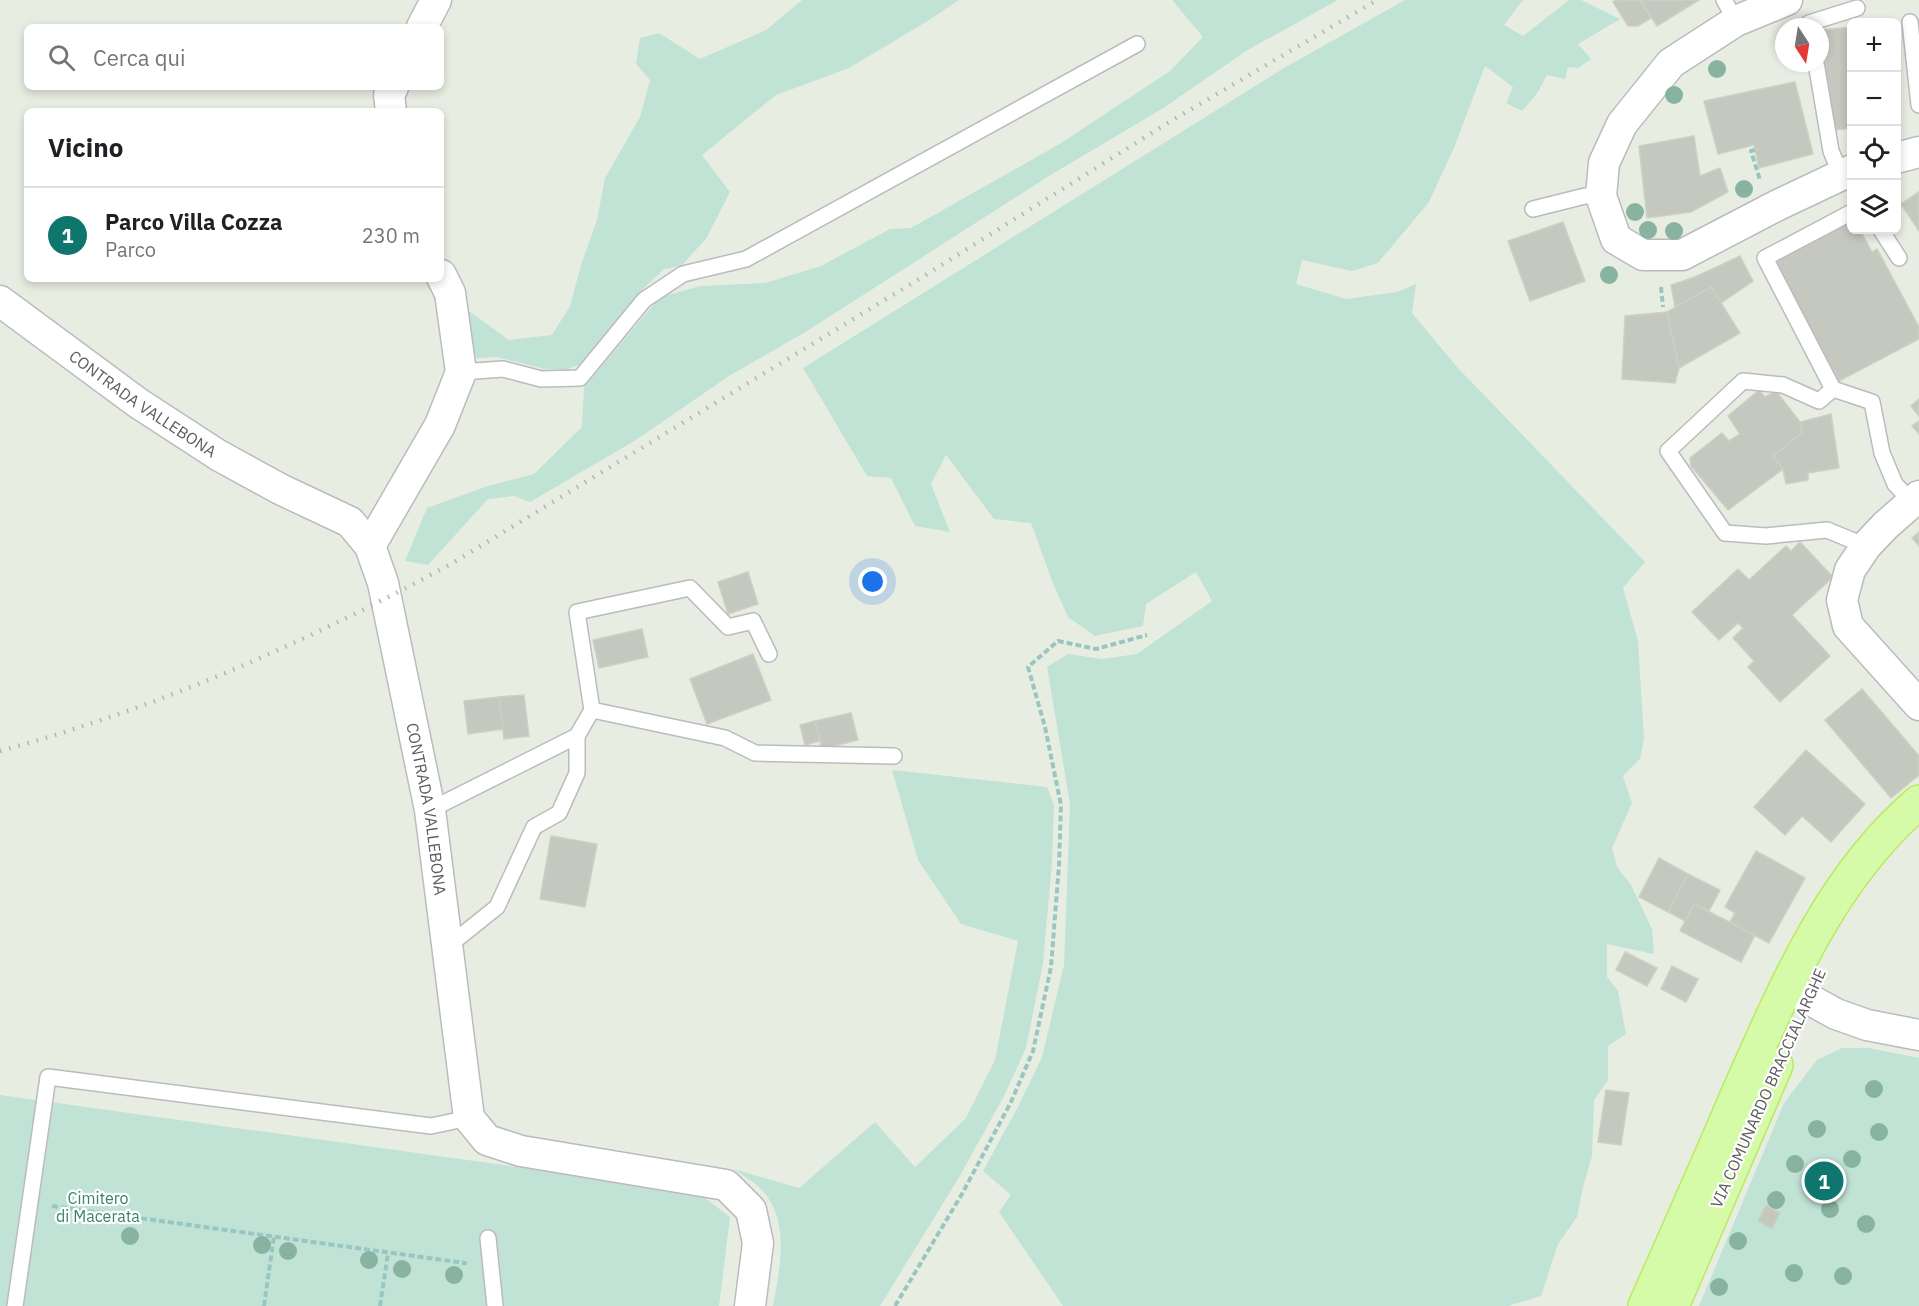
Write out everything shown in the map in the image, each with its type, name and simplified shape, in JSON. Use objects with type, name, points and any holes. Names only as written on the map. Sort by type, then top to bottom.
[{"type":"main road","points":[[1792,1000],[1820,921],[1873,849],[1898,820],[1919,802]]},
{"type":"main road","name":"VIA COMUNARDO BRACCIALARGHE","points":[[1645,1306],[1792,1000],[1888,856],[1919,818]]},
{"type":"main road","name":"VIA COMUNARDO BRACCIALARGHE","points":[[1672,1306],[1792,1000]]},
{"type":"street","points":[[424,24],[436,0]]},
{"type":"street","points":[[1787,0],[1730,11],[1709,37],[1671,63],[1622,124],[1604,163],[1601,196],[1616,239],[1643,255],[1682,255],[1846,173]]},
{"type":"street","points":[[391,108],[389,95],[392,90]]},
{"type":"street","points":[[1901,157],[1919,152]]},
{"type":"street","points":[[370,546],[440,425],[461,372],[450,293],[444,281]]},
{"type":"street","name":"CONTRADA VALLEBONA","points":[[0,301],[138,403],[218,455],[280,489],[350,522],[370,546],[383,583],[430,810],[469,1118]]},
{"type":"street","points":[[1916,499],[1866,546],[1850,570],[1842,600],[1848,626],[1919,705]]},
{"type":"street","points":[[1792,1000],[1867,1025],[1919,1035]]},
{"type":"street","points":[[469,1118],[487,1140],[521,1151],[726,1185],[751,1210],[758,1244],[750,1306]]},
{"type":"lane","points":[[1825,18],[1857,8]]},
{"type":"lane","points":[[1910,21],[1919,105]]},
{"type":"lane","points":[[461,372],[503,369],[541,379],[580,378],[644,300],[683,274],[746,259],[1137,44]]},
{"type":"lane","points":[[1818,72],[1831,151],[1846,173]]},
{"type":"lane","points":[[1533,209],[1585,196],[1601,196]]},
{"type":"lane","points":[[1847,214],[1765,258],[1833,389],[1872,402],[1881,453],[1895,484],[1916,499]]},
{"type":"lane","points":[[1884,234],[1899,258]]},
{"type":"lane","points":[[1833,389],[1819,401],[1783,385],[1743,381],[1668,451],[1725,533],[1766,536],[1827,530],[1866,546]]},
{"type":"lane","points":[[447,947],[497,907],[534,827],[559,813],[577,772],[577,736],[592,710],[577,612],[690,588],[728,627],[753,621],[769,654]]},
{"type":"lane","points":[[592,710],[724,738],[755,753],[894,756]]},
{"type":"lane","points":[[430,810],[577,736]]},
{"type":"lane","points":[[15,1306],[48,1077],[431,1126],[469,1118]]},
{"type":"lane","points":[[488,1238],[495,1306]]},
{"type":"path","points":[[1755,150],[1751,151],[1762,189]]},
{"type":"path","points":[[1661,286],[1663,307]]},
{"type":"path","points":[[895,1306],[962,1194],[1011,1102],[1033,1051],[1051,967],[1061,806],[1045,727],[1028,667],[1058,641],[1096,649],[1147,635]]},
{"type":"path","points":[[31,1203],[465,1263],[466,1274]]},
{"type":"path","points":[[264,1306],[274,1236]]},
{"type":"path","points":[[380,1306],[388,1253]]},
{"type":"green space","points":[[802,0],[959,0],[849,68],[776,95],[702,155],[730,192],[706,239],[681,266],[664,269],[639,293],[583,363],[566,370],[544,369],[497,357],[477,358],[468,338],[466,309],[509,340],[552,335],[570,306],[597,220],[605,178],[640,117],[650,80],[636,64],[640,38],[659,33],[700,59],[766,30]]},
{"type":"green space","points":[[1172,0],[1338,0],[1246,51],[1165,107],[1049,176],[807,331],[729,376],[636,440],[530,502],[514,496],[488,499],[428,565],[405,561],[427,508],[488,486],[534,474],[582,427],[584,387],[660,297],[701,286],[765,283],[821,266],[890,229],[911,228],[1058,145],[1170,71],[1203,37]]},
{"type":"green space","points":[[1405,0],[1523,0],[1504,25],[1523,36],[1569,0],[1581,0],[1620,19],[1578,44],[1591,59],[1578,68],[1568,67],[1565,79],[1547,75],[1538,92],[1522,111],[1506,103],[1513,87],[1485,66],[1454,148],[1429,202],[1378,263],[1352,271],[1302,260],[1296,284],[1346,299],[1397,292],[1416,284],[1412,313],[1457,367],[1645,562],[1623,588],[1638,641],[1644,739],[1640,759],[1623,776],[1632,803],[1612,848],[1617,867],[1631,885],[1652,929],[1654,954],[1607,944],[1607,977],[1618,991],[1626,1034],[1608,1046],[1608,1080],[1594,1100],[1592,1156],[1577,1217],[1558,1244],[1541,1296],[1508,1306],[1063,1306],[999,1212],[1011,1195],[983,1171],[1042,1057],[1064,965],[1070,804],[1047,667],[1068,654],[1102,659],[1137,654],[1212,601],[1196,572],[1146,604],[1143,626],[1095,636],[1068,617],[1031,523],[994,519],[946,455],[931,484],[950,532],[915,526],[891,478],[867,476],[803,368],[1284,68]]},
{"type":"green space","points":[[892,770],[1047,787],[1054,805],[1052,863],[1043,963],[1026,1048],[1003,1098],[958,1179],[880,1306],[773,1306],[781,1244],[776,1214],[770,1200],[760,1188],[733,1169],[799,1188],[875,1122],[915,1167],[966,1118],[995,1060],[1018,941],[961,924],[918,860]]},
{"type":"green space","points":[[1842,1048],[1869,1048],[1919,1058],[1919,1306],[1699,1306],[1784,1103],[1817,1060]]},
{"type":"green space","name":"Cimitero di Macerata","points":[[0,1095],[697,1192],[730,1217],[719,1306],[0,1306]]},
{"type":"building","points":[[1640,0],[1651,18],[1638,26],[1628,26],[1613,2]]},
{"type":"building","points":[[1640,0],[1699,0],[1657,26]]},
{"type":"building","points":[[1847,27],[1847,129],[1834,130],[1826,72],[1829,72],[1829,29]]},
{"type":"building","points":[[1795,82],[1813,154],[1759,168],[1754,145],[1718,154],[1704,101]]},
{"type":"building","points":[[1694,136],[1700,176],[1720,168],[1728,192],[1691,212],[1647,218],[1639,146]]},
{"type":"building","points":[[1919,192],[1919,231],[1901,204]]},
{"type":"building","points":[[1563,222],[1585,281],[1530,301],[1508,241]]},
{"type":"building","points":[[1847,224],[1847,234],[1862,234],[1872,252],[1877,249],[1919,327],[1919,339],[1839,381],[1775,262]]},
{"type":"building","points":[[1740,256],[1753,281],[1721,303],[1711,287],[1675,307],[1671,285],[1695,277]]},
{"type":"building","points":[[1711,287],[1740,333],[1679,368],[1667,312]]},
{"type":"building","points":[[1667,312],[1679,368],[1675,383],[1622,379],[1625,316]]},
{"type":"building","points":[[1759,390],[1765,397],[1776,391],[1800,422],[1802,433],[1773,456],[1783,469],[1728,510],[1691,466],[1690,458],[1722,433],[1729,441],[1740,434],[1728,416]]},
{"type":"building","points":[[1919,399],[1919,416],[1911,406]]},
{"type":"building","points":[[1831,414],[1839,468],[1808,473],[1808,480],[1786,484],[1783,469],[1773,456],[1802,433],[1800,422]]},
{"type":"building","points":[[1919,421],[1919,434],[1912,426]]},
{"type":"building","points":[[1919,532],[1919,546],[1912,538]]},
{"type":"building","points":[[1800,542],[1833,577],[1792,615],[1830,656],[1780,702],[1748,667],[1754,661],[1733,638],[1743,628],[1738,623],[1719,640],[1692,612],[1738,569],[1749,580],[1786,546],[1791,551]]},
{"type":"building","points":[[748,572],[758,604],[728,614],[718,582]]},
{"type":"building","points":[[642,629],[648,657],[599,668],[593,640]]},
{"type":"building","points":[[753,654],[771,700],[707,724],[690,679]]},
{"type":"building","points":[[1862,689],[1919,756],[1919,775],[1891,798],[1825,720]]},
{"type":"building","points":[[524,695],[529,736],[504,739],[499,697]]},
{"type":"building","points":[[499,697],[503,729],[468,734],[464,701]]},
{"type":"building","points":[[851,713],[858,740],[822,749],[815,721]]},
{"type":"building","points":[[815,721],[820,741],[805,745],[800,725]]},
{"type":"building","points":[[1806,750],[1865,804],[1831,842],[1802,816],[1785,835],[1754,807]]},
{"type":"building","points":[[551,836],[597,844],[585,907],[540,899]]},
{"type":"building","points":[[1756,851],[1805,878],[1769,943],[1730,922],[1735,913],[1725,907]]},
{"type":"building","points":[[1659,858],[1688,874],[1668,912],[1639,897]]},
{"type":"building","points":[[1688,874],[1720,890],[1709,911],[1694,904],[1685,921],[1668,912]]},
{"type":"building","points":[[1694,904],[1755,935],[1741,962],[1680,931]]},
{"type":"building","points":[[1625,952],[1657,968],[1647,986],[1616,970]]},
{"type":"building","points":[[1672,966],[1698,979],[1686,1002],[1661,989]]},
{"type":"building","points":[[1606,1090],[1629,1093],[1621,1145],[1598,1142]]},
{"type":"building","points":[[1766,1205],[1780,1213],[1772,1229],[1758,1221]]},
{"type":"railway","points":[[0,751],[117,715],[231,671],[342,620],[451,564],[924,276],[1166,124],[1377,0]]},
{"type":"place","name":"Parco Villa Cozza","points":[[1824,1181]]}]
